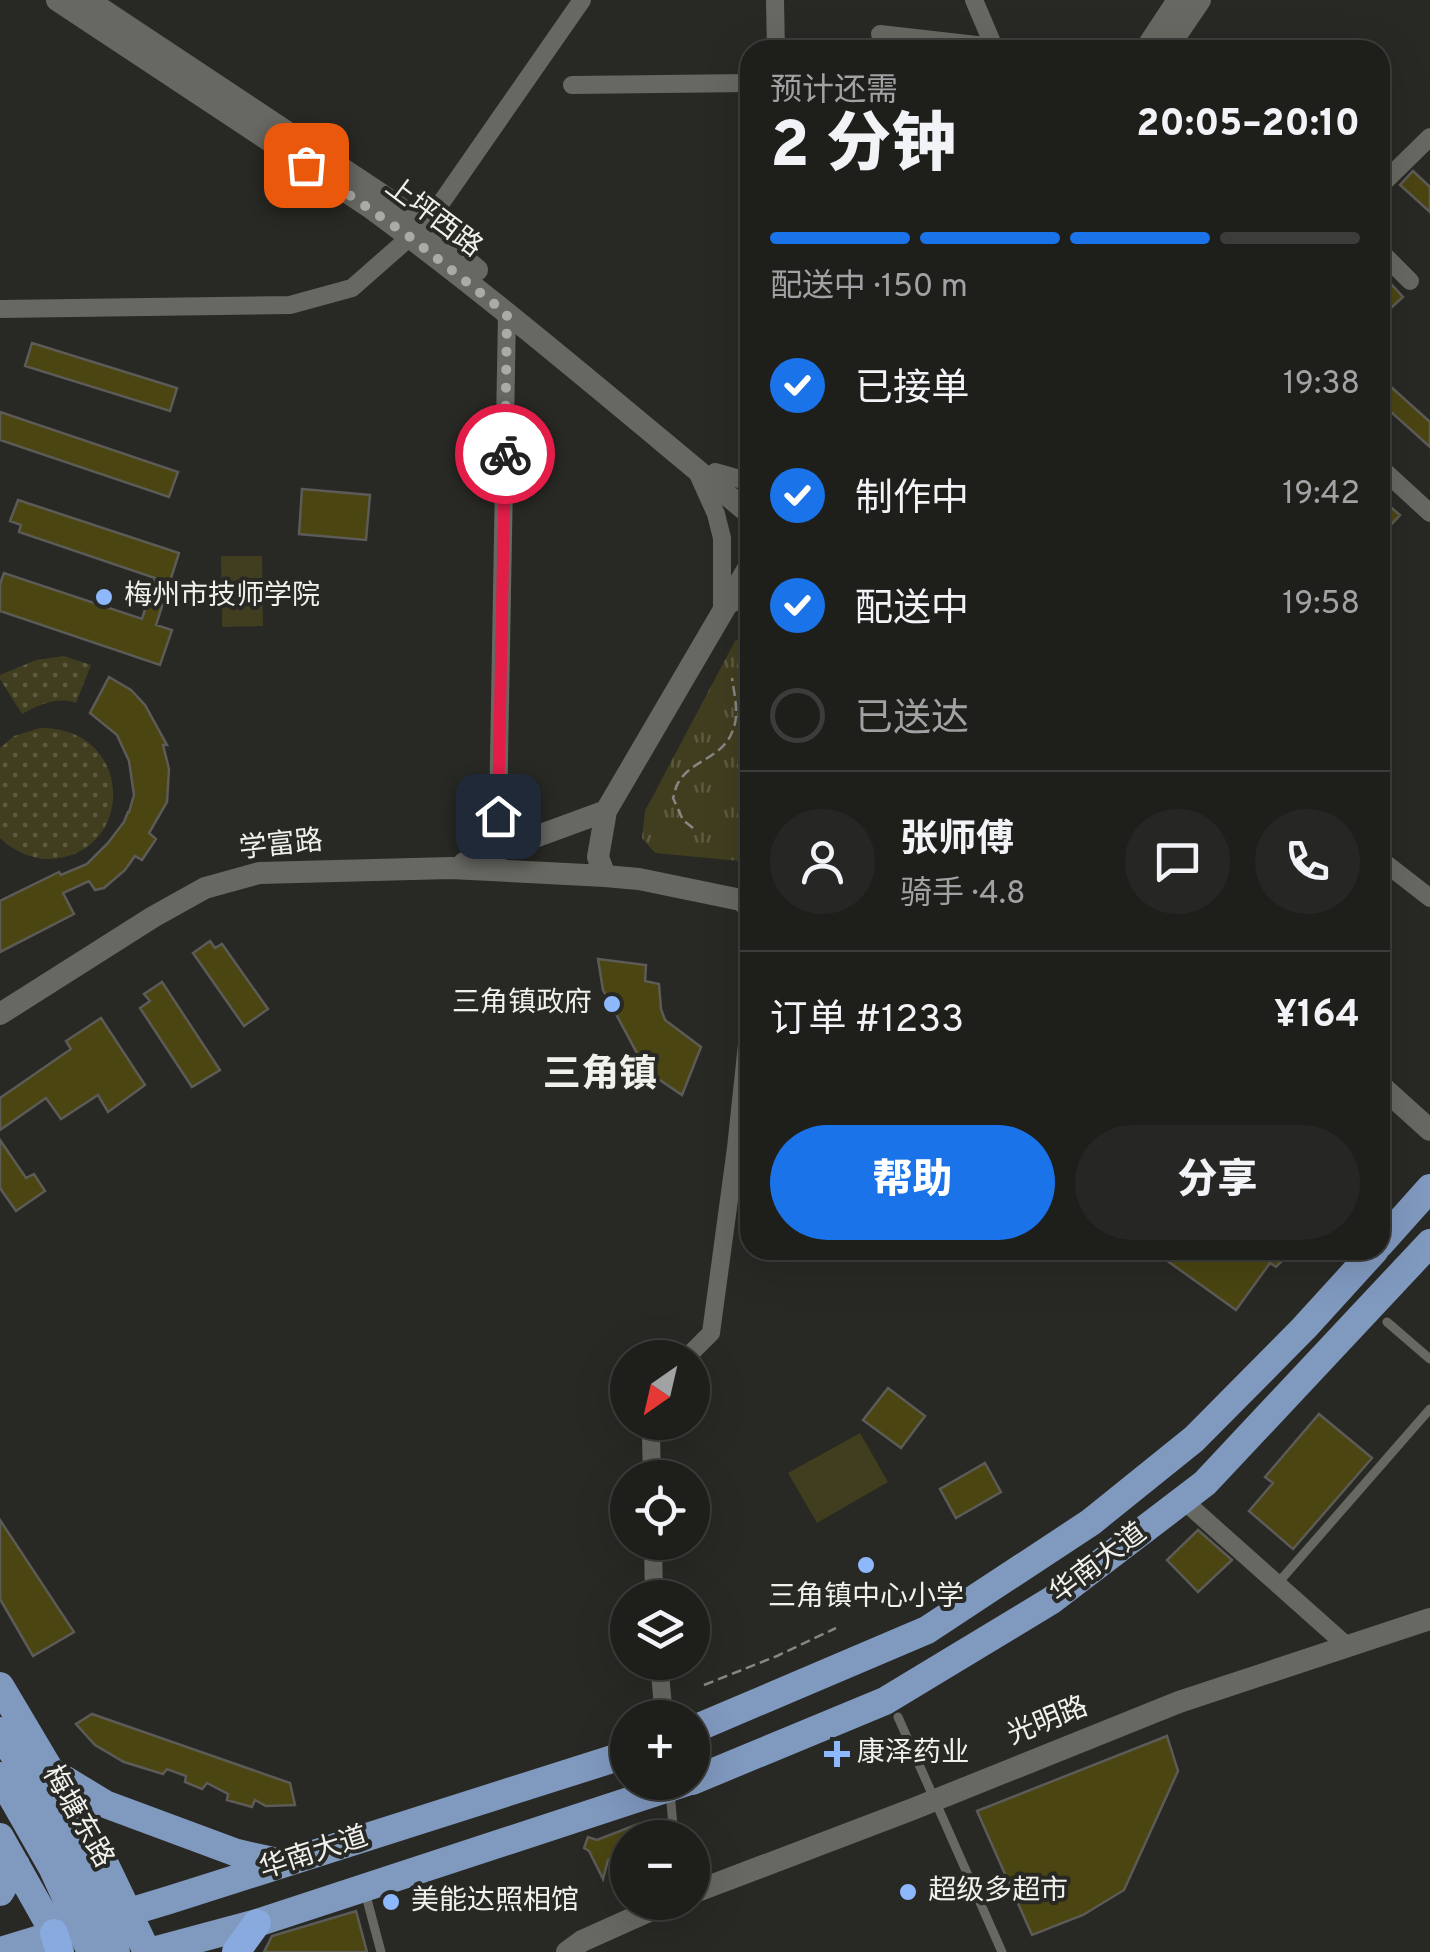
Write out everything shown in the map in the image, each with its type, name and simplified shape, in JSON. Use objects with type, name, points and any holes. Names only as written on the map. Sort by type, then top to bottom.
[{"type":"highway","points":[[236,1952],[257,1923]]},
{"type":"main road","points":[[1390,1233],[1430,1188]]},
{"type":"main road","name":"华南大道","points":[[710,1773],[885,1701],[1052,1600],[1205,1482],[1430,1243]]},
{"type":"main road","name":"华南大道","points":[[710,1722],[928,1630],[1091,1522],[1194,1439],[1365,1260]]},
{"type":"main road","points":[[1333,1296],[1357,1320]]},
{"type":"main road","name":"梅塘东路","points":[[0,1686],[108,1869],[148,1952]]},
{"type":"main road","points":[[0,1731],[62,1837],[116,1952]]},
{"type":"main road","name":"华南大道","points":[[0,1951],[57,1942],[129,1913],[610,1760]]},
{"type":"main road","points":[[51,1772],[105,1804],[237,1853],[284,1863]]},
{"type":"main road","points":[[0,1776],[52,1867],[91,1952]]},
{"type":"main road","name":"华南大道","points":[[148,1952],[257,1923],[634,1800]]},
{"type":"main road","points":[[0,1837],[57,1942]]},
{"type":"main road","points":[[0,1892],[16,1865]]},
{"type":"street","name":"上坪西路","points":[[58,0],[368,206],[418,232],[705,470],[740,504]]},
{"type":"street","name":"上坪西路","points":[[88,0],[379,193],[507,314],[740,495]]},
{"type":"street","points":[[0,309],[290,305],[352,288],[418,232],[582,0]]},
{"type":"street","points":[[775,0],[776,40]]},
{"type":"street","points":[[974,0],[991,40]]},
{"type":"street","points":[[1152,40],[1178,0]]},
{"type":"street","points":[[1173,40],[1200,0]]},
{"type":"street","points":[[880,34],[933,40]]},
{"type":"street","points":[[572,85],[740,83]]},
{"type":"street","points":[[1390,176],[1430,136]]},
{"type":"street","points":[[1390,260],[1410,281]]},
{"type":"street","points":[[498,816],[507,314]]},
{"type":"street","points":[[724,609],[722,538],[705,470],[740,479]]},
{"type":"street","points":[[1390,476],[1430,514]]},
{"type":"street","points":[[605,876],[598,857],[606,811],[740,582]]},
{"type":"street","points":[[724,609],[740,601]]},
{"type":"street","points":[[451,868],[606,811]]},
{"type":"street","points":[[1390,867],[1430,898]]},
{"type":"street","name":"学富路","points":[[0,1014],[204,888],[259,873],[451,868],[605,876],[639,878],[740,900]]},
{"type":"street","points":[[1390,1081],[1430,1117]]},
{"type":"street","points":[[1390,1093],[1430,1130]]},
{"type":"street","points":[[704,1340],[711,1333],[740,1110]]},
{"type":"street","points":[[1394,1280],[1430,1264]]},
{"type":"street","points":[[1182,1500],[1348,1646]]},
{"type":"street","name":"光明路","points":[[710,1886],[1178,1702],[1430,1619]]},
{"type":"street","points":[[567,1952],[629,1920]]},
{"type":"lane","points":[[1387,1322],[1430,1360]]},
{"type":"lane","points":[[1278,1583],[1430,1408]]},
{"type":"lane","points":[[898,1716],[1002,1952]]},
{"type":"lane","points":[[364,1888],[381,1952]]},
{"type":"path","points":[[693,828],[683,820],[673,798],[678,782],[694,766],[715,755],[734,727],[732,678]]},
{"type":"path","points":[[704,1685],[836,1628]]},
{"type":"green space","points":[[221,556],[262,556],[263,626],[222,627]]},
{"type":"green space","points":[[740,638],[740,861],[655,853],[642,838],[645,811]]},
{"type":"green space","points":[[64,656],[91,665],[76,703],[55,701],[22,714],[0,675],[36,660]]},
{"type":"green space","points":[[40,728],[72,733],[94,748],[108,768],[113,792],[110,816],[98,837],[78,852],[49,859],[23,853],[0,838],[0,748],[14,736]]},
{"type":"green space","points":[[860,1433],[888,1482],[817,1523],[788,1473]]},
{"type":"building","points":[[1413,171],[1430,187],[1430,212],[1400,185]]},
{"type":"building","points":[[1390,283],[1403,297],[1390,309]]},
{"type":"building","points":[[32,343],[177,388],[170,411],[25,366]]},
{"type":"building","points":[[1390,386],[1430,422],[1430,447],[1390,411]]},
{"type":"building","points":[[0,412],[178,472],[169,497],[0,440]]},
{"type":"building","points":[[302,489],[370,495],[366,540],[299,534]]},
{"type":"building","points":[[18,500],[179,553],[156,625],[172,630],[160,665],[0,611],[4,573],[142,619],[155,578],[19,532],[21,525],[10,521]]},
{"type":"building","points":[[1390,506],[1400,515],[1390,526]]},
{"type":"building","points":[[109,677],[131,690],[145,705],[167,745],[163,745],[169,769],[167,802],[149,833],[156,839],[142,860],[135,856],[104,888],[95,890],[89,881],[63,893],[74,914],[0,952],[0,901],[59,872],[61,875],[87,864],[108,843],[129,812],[134,795],[129,761],[117,735],[90,713]]},
{"type":"building","points":[[210,941],[215,948],[222,944],[268,1009],[244,1026],[193,953]]},
{"type":"building","points":[[598,959],[646,965],[645,981],[659,984],[665,1020],[701,1047],[682,1095],[657,1078],[638,1055],[603,990]]},
{"type":"building","points":[[162,982],[220,1070],[192,1087],[140,1008],[150,1001],[144,994]]},
{"type":"building","points":[[101,1018],[145,1085],[108,1112],[98,1095],[61,1119],[46,1098],[0,1130],[0,1098],[71,1049],[66,1041]]},
{"type":"building","points":[[0,1140],[26,1178],[34,1174],[45,1191],[16,1211],[0,1188]]},
{"type":"building","points":[[1166,1260],[1283,1260],[1276,1267],[1270,1263],[1236,1310]]},
{"type":"building","points":[[888,1388],[925,1416],[901,1448],[863,1420]]},
{"type":"building","points":[[1319,1414],[1372,1458],[1293,1549],[1249,1511],[1273,1483],[1265,1477]]},
{"type":"building","points":[[985,1463],[1001,1492],[956,1518],[940,1489]]},
{"type":"building","points":[[0,1520],[74,1632],[33,1656],[0,1599]]},
{"type":"building","points":[[1198,1530],[1232,1560],[1198,1592],[1167,1560]]},
{"type":"building","points":[[92,1714],[290,1783],[295,1805],[266,1806],[255,1800],[252,1807],[227,1800],[228,1794],[207,1783],[202,1789],[185,1782],[186,1776],[167,1769],[163,1774],[124,1762],[95,1745],[76,1724]]},
{"type":"building","points":[[1167,1736],[1178,1771],[1124,1890],[1083,1915],[1032,1935],[977,1811]]},
{"type":"building","points":[[610,1835],[610,1859],[603,1879],[584,1848],[588,1837],[597,1840]]},
{"type":"building","points":[[356,1911],[367,1952],[264,1952],[272,1936]]},
{"type":"way so far","points":[[306,165],[410,237],[507,314],[505,454]]},
{"type":"place","name":"梅州市技师学院","points":[[104,597]]},
{"type":"place","name":"三角镇政府","points":[[612,1004]]},
{"type":"place","name":"三角镇中心小学","points":[[866,1565]]},
{"type":"place","name":"康泽药业","points":[[837,1754]]},
{"type":"place","name":"超级多超市","points":[[908,1892]]},
{"type":"place","name":"美能达照相馆","points":[[391,1902]]},
{"type":"district","name":"三角镇","points":[[600,1076]]},
{"type":"route","points":[[498,816],[505,454]]}]
